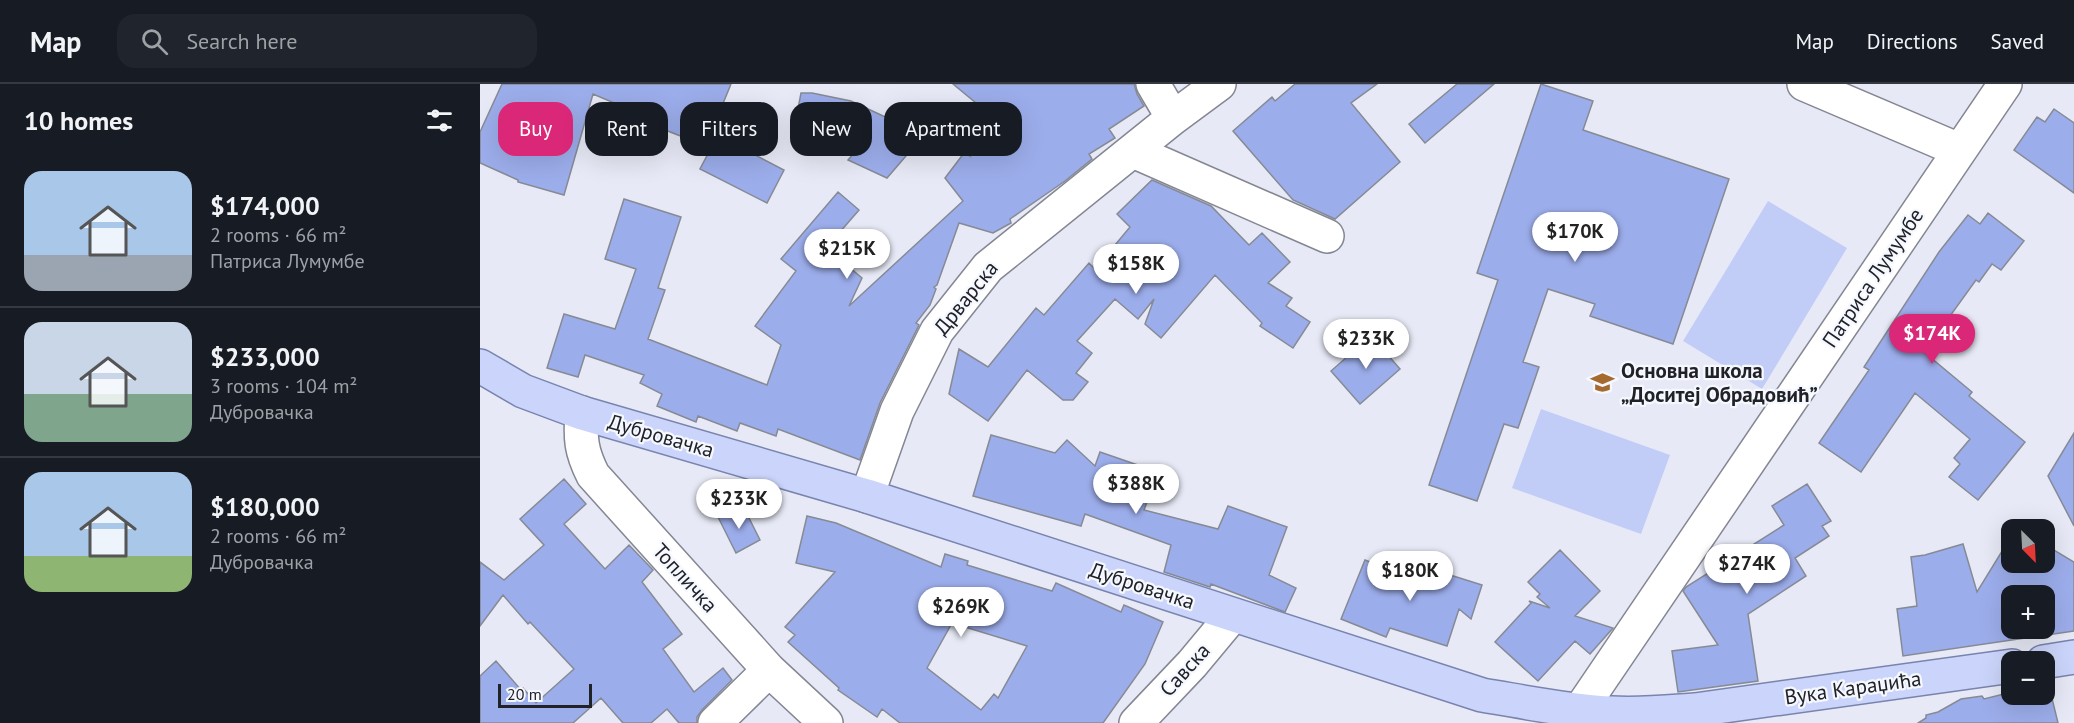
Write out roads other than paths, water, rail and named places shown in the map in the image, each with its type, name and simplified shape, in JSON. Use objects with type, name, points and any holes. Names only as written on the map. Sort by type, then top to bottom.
[{"type":"main road","name":"Дубровачка","points":[[480,366],[523,391],[582,413],[867,496],[1232,616],[1482,695],[1580,711],[1697,717]]},
{"type":"main road","points":[[2055,660],[2074,657]]},
{"type":"main road","name":"Вука Караџића","points":[[1697,717],[2001,668]]},
{"type":"street","points":[[1153,84],[1173,118]]},
{"type":"street","name":"Дрварска","points":[[867,496],[897,411],[937,331],[988,267],[1173,118],[1219,84]]},
{"type":"street","points":[[1804,84],[1959,150]]},
{"type":"street","name":"Патриса Лумумбе","points":[[1580,711],[2005,84]]},
{"type":"street","points":[[1133,151],[1327,236]]},
{"type":"street","name":"Топличка","points":[[582,413],[580,436],[583,455],[593,475],[770,670],[826,723]]},
{"type":"street","name":"Савска","points":[[1136,723],[1192,664],[1232,616]]},
{"type":"street","points":[[715,723],[770,670]]},
{"type":"place","name":"Основна школа „Доситеј Обрадовић”","points":[[1603,383]]}]
